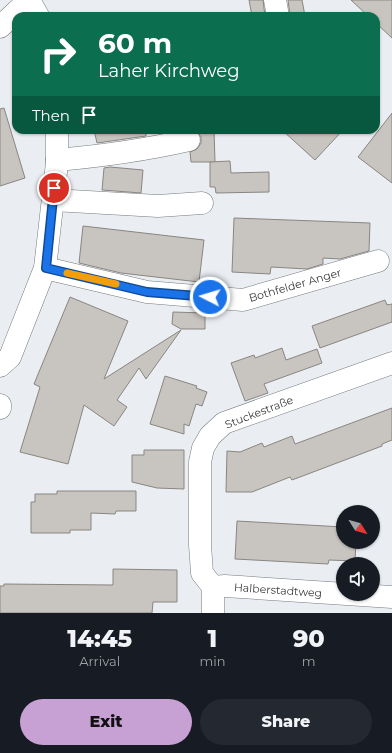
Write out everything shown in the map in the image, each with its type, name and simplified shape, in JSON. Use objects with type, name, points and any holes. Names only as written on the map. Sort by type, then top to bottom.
[{"type":"street","points":[[16,12],[29,0],[36,12]]},
{"type":"street","points":[[275,0],[277,12]]},
{"type":"street","points":[[0,27],[12,16]]},
{"type":"street","points":[[0,366],[10,357],[46,268],[57,160],[57,134]]},
{"type":"street","points":[[57,160],[131,152],[189,140]]},
{"type":"street","points":[[53,200],[158,206],[202,203]]},
{"type":"street","name":"Bothfelder Anger","points":[[46,268],[147,292],[243,300],[378,261]]},
{"type":"street","name":"Stuckestraße","points":[[213,613],[212,587],[202,573],[200,545],[200,462],[203,448],[210,436],[224,424],[392,363]]},
{"type":"street","name":"Halberstadtweg","points":[[212,587],[225,586],[392,597]]},
{"type":"building","points":[[249,0],[263,0],[264,12],[251,12]]},
{"type":"building","points":[[288,0],[302,0],[304,12],[290,12]]},
{"type":"building","points":[[351,0],[392,0],[392,38],[380,27],[380,12],[364,12]]},
{"type":"building","points":[[4,108],[25,178],[0,186],[0,109]]},
{"type":"building","points":[[392,113],[392,183],[358,157],[376,134],[380,134],[380,129]]},
{"type":"building","points":[[95,134],[146,134],[146,136],[97,143]]},
{"type":"building","points":[[199,134],[214,134],[215,162],[191,162],[190,152],[197,149],[201,143],[201,137]]},
{"type":"building","points":[[286,134],[339,134],[315,160]]},
{"type":"building","points":[[230,161],[231,173],[269,172],[269,192],[216,193],[215,187],[210,187],[210,162]]},
{"type":"building","points":[[110,167],[143,170],[141,193],[102,190],[104,168]]},
{"type":"building","points":[[234,218],[370,223],[369,251],[340,259],[323,258],[323,264],[307,269],[271,267],[270,274],[232,272]]},
{"type":"building","points":[[83,226],[204,240],[199,282],[121,273],[79,263]]},
{"type":"building","points":[[70,297],[128,321],[104,379],[181,330],[146,379],[139,368],[117,400],[127,407],[114,426],[84,405],[68,464],[20,452],[40,387],[34,384]]},
{"type":"building","points":[[385,300],[387,305],[392,304],[392,322],[320,348],[312,326]]},
{"type":"building","points":[[173,312],[205,313],[205,329],[181,329],[172,324]]},
{"type":"building","points":[[282,348],[286,360],[317,349],[322,363],[264,384],[268,393],[245,401],[231,363],[254,355],[255,358]]},
{"type":"building","points":[[165,376],[197,386],[196,388],[207,392],[202,406],[196,404],[189,426],[184,424],[184,434],[150,424]]},
{"type":"building","points":[[392,408],[392,440],[382,444],[382,446],[292,480],[290,477],[252,492],[226,492],[227,451],[240,452],[262,443],[264,447],[292,436],[295,444]]},
{"type":"building","points":[[144,450],[184,450],[184,489],[157,488],[132,482],[132,455],[144,455]]},
{"type":"building","points":[[57,491],[136,491],[136,511],[116,511],[115,514],[91,513],[91,530],[70,530],[70,533],[31,533],[31,502],[35,502],[35,494],[57,494]]},
{"type":"building","points":[[237,521],[336,527],[336,549],[356,549],[355,557],[336,557],[336,560],[329,560],[328,564],[235,559]]},
{"type":"building","points":[[113,569],[177,570],[177,602],[153,602],[152,613],[0,613],[0,586],[4,586],[4,584],[113,585]]},
{"type":"slow traffic","points":[[67,273],[116,284]]},
{"type":"route","points":[[54,188],[46,268],[147,292],[210,297]]}]
